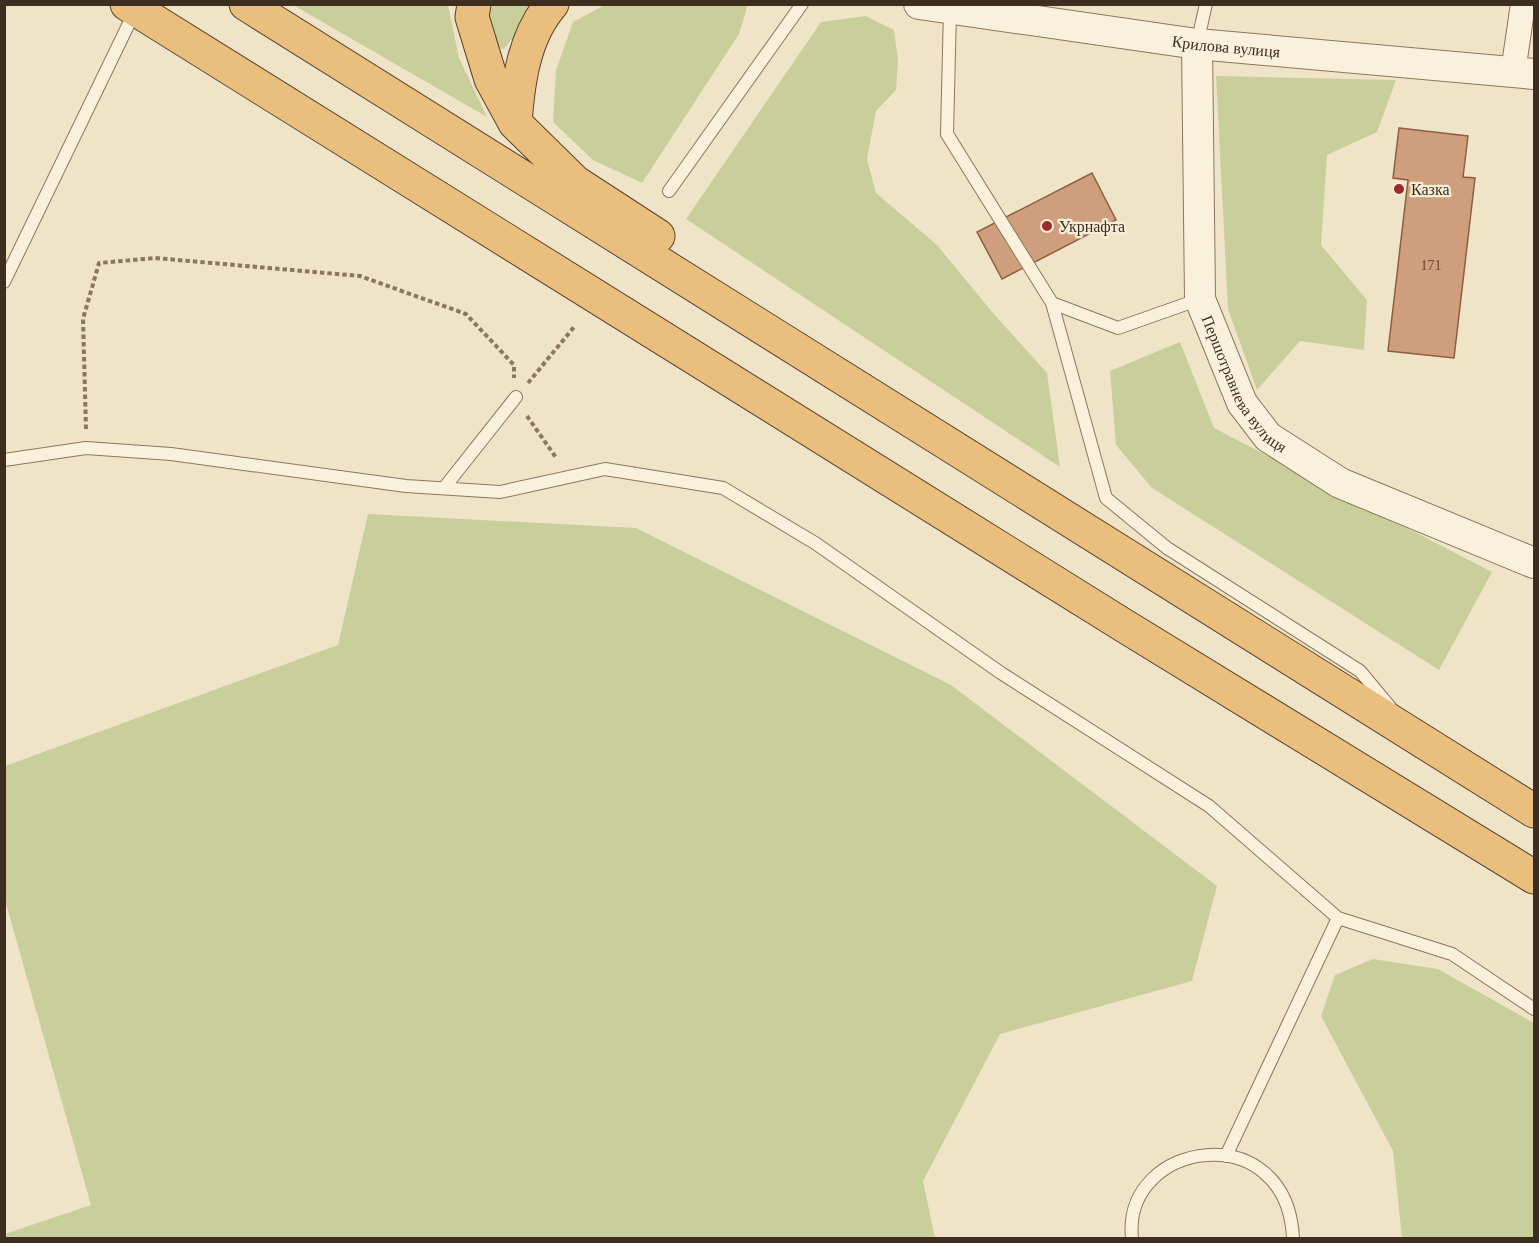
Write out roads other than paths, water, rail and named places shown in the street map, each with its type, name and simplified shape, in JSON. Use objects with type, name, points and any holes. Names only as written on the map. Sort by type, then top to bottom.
[{"type":"highway","points":[[246,4],[1534,811]]},
{"type":"highway","points":[[474,4],[472,17],[491,79],[515,123],[575,182],[753,298],[826,368]]},
{"type":"highway","points":[[515,123],[518,84],[529,44],[545,12],[552,4]]},
{"type":"highway","points":[[131,7],[1123,625],[1534,877]]},
{"type":"street","name":"Крилова вулиця","points":[[919,4],[1197,44],[1524,73]]},
{"type":"street","points":[[1523,4],[1524,73]]},
{"type":"street","name":"Першотравнева вулиця","points":[[1197,44],[1200,299],[1242,403],[1268,437],[1340,483],[1534,563]]},
{"type":"lane","points":[[669,191],[802,4]]},
{"type":"lane","points":[[1197,44],[1206,4]]},
{"type":"lane","points":[[4,282],[131,7]]},
{"type":"lane","points":[[950,10],[947,134],[1052,303],[1106,498],[1167,548],[1360,670],[1414,736]]},
{"type":"lane","points":[[1052,303],[1118,327],[1200,299]]},
{"type":"lane","points":[[444,488],[516,397]]},
{"type":"lane","points":[[4,460],[86,448],[171,454],[406,486],[500,492],[605,469],[723,488],[815,543],[1001,673],[1209,806],[1338,918],[1452,954],[1534,1009]]},
{"type":"lane","points":[[1226,1156],[1338,918]]},
{"type":"lane","points":[[1132,1239],[1135,1211],[1143,1192],[1157,1176],[1174,1164],[1194,1156],[1215,1154],[1255,1166],[1271,1180],[1284,1197],[1291,1216],[1293,1239]]},
{"type":"place","name":"Казка","points":[[1399,189]]},
{"type":"place","name":"Укрнафта","points":[[1047,226]]}]
